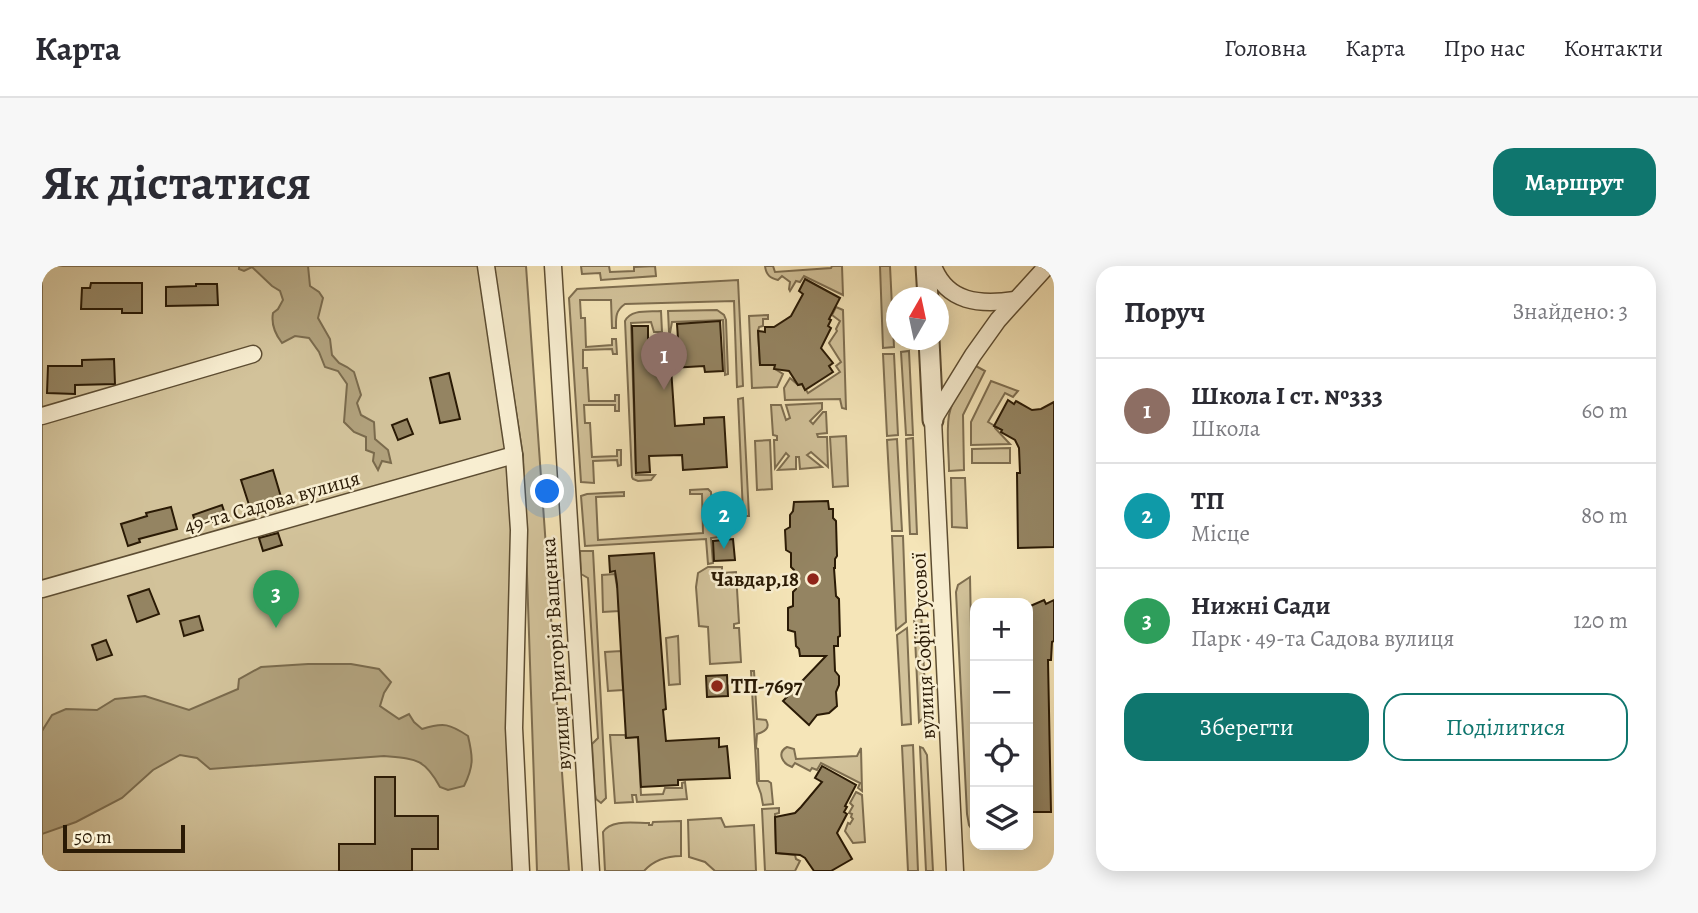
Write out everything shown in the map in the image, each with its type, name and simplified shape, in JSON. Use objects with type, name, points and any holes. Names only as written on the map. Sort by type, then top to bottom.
[{"type":"street","points":[[485,266],[514,455],[519,530],[514,728],[522,871]]},
{"type":"street","name":"вулиця Григорія Ващенка","points":[[553,266],[591,871]]},
{"type":"street","points":[[926,266],[927,287]]},
{"type":"street","points":[[933,266],[944,287],[958,296],[994,303],[1015,300]]},
{"type":"street","points":[[933,420],[982,342],[1015,300],[1047,266]]},
{"type":"street","points":[[930,350],[933,420]]},
{"type":"street","points":[[42,416],[253,354]]},
{"type":"street","name":"вулиця Софії Русової","points":[[933,420],[955,871]]},
{"type":"street","name":"49-та Садова вулиця","points":[[42,589],[514,455]]},
{"type":"shaded area","points":[[42,266],[479,266],[509,461],[512,529],[510,728],[513,871],[42,871]]},
{"type":"shaded area","points":[[239,266],[308,266],[310,286],[323,298],[318,318],[330,339],[332,355],[354,372],[361,395],[357,403],[361,415],[374,422],[375,439],[388,450],[391,463],[382,461],[378,470],[373,461],[374,453],[366,450],[366,437],[354,432],[344,422],[347,384],[338,371],[325,367],[309,338],[295,336],[282,343],[280,340],[274,329],[273,313],[283,300],[280,291],[252,267],[244,271],[239,269]]},
{"type":"shaded area","points":[[493,266],[526,266],[569,871],[537,871],[523,456]]},
{"type":"shaded area","points":[[581,266],[609,266],[610,272],[634,271],[634,267],[655,266],[656,276],[601,280],[600,273],[582,274]]},
{"type":"shaded area","points":[[765,266],[773,266],[775,272],[842,266],[843,295],[804,276],[800,282],[796,281],[790,291],[790,282],[782,276],[778,280],[771,277]]},
{"type":"shaded area","points":[[880,266],[890,266],[891,287],[886,287],[886,348],[883,348]]},
{"type":"shaded area","points":[[738,280],[743,386],[737,387],[734,301],[625,304],[618,312],[616,328],[612,328],[611,300],[580,300],[581,318],[585,318],[586,347],[612,345],[612,339],[616,339],[617,354],[613,354],[612,349],[583,350],[583,368],[587,368],[589,401],[615,401],[615,395],[619,395],[619,411],[615,411],[615,405],[584,405],[585,423],[590,423],[592,457],[617,456],[617,450],[621,450],[621,465],[618,466],[617,460],[593,461],[594,483],[581,482],[569,298],[577,289]]},
{"type":"shaded area","points":[[836,307],[843,310],[846,409],[842,408],[840,399],[785,400],[784,388],[790,378],[798,385],[802,384],[808,393],[840,372],[836,366],[841,362],[829,343],[840,321],[832,315]]},
{"type":"shaded area","points":[[717,310],[726,320],[728,374],[725,375],[723,320],[672,322],[669,332],[668,311]]},
{"type":"shaded area","points":[[661,311],[662,332],[654,332],[651,322],[631,323],[636,475],[655,475],[651,480],[638,481],[632,477],[625,321],[636,313]]},
{"type":"shaded area","points":[[768,315],[768,319],[763,319],[763,326],[759,327],[758,331],[760,365],[775,365],[775,369],[783,374],[777,387],[752,388],[749,316]]},
{"type":"shaded area","points":[[909,351],[913,435],[906,435],[901,352]]},
{"type":"shaded area","points":[[883,354],[894,354],[898,435],[887,436]]},
{"type":"shaded area","points":[[974,365],[985,371],[963,415],[964,470],[949,471],[949,415],[956,395]]},
{"type":"shaded area","points":[[991,381],[1018,391],[1013,397],[1005,393],[988,422],[995,426],[1010,444],[971,445],[971,422]]},
{"type":"shaded area","points":[[743,398],[749,516],[743,513],[738,399]]},
{"type":"shaded area","points":[[822,403],[822,409],[810,421],[813,424],[826,412],[827,433],[817,434],[818,437],[827,437],[828,467],[811,452],[807,455],[822,467],[800,469],[799,457],[796,457],[796,469],[778,470],[789,456],[786,453],[775,468],[774,440],[777,440],[777,436],[773,435],[771,405],[781,405],[786,420],[790,418],[786,405]]},
{"type":"shaded area","points":[[846,436],[848,486],[833,487],[830,437]]},
{"type":"shaded area","points":[[913,438],[917,534],[910,534],[906,439]]},
{"type":"shaded area","points":[[897,439],[902,531],[892,531],[887,440]]},
{"type":"shaded area","points":[[770,440],[772,489],[757,490],[755,441]]},
{"type":"shaded area","points":[[1010,448],[1010,463],[972,463],[972,449]]},
{"type":"shaded area","points":[[951,478],[965,478],[967,528],[952,527]]},
{"type":"shaded area","points":[[708,489],[711,492],[713,527],[719,527],[719,537],[711,538],[713,563],[708,564],[706,539],[585,546],[581,496],[624,492],[624,496],[596,497],[598,540],[703,533],[702,494],[690,494],[690,490]]},
{"type":"shaded area","points":[[892,536],[903,536],[906,622],[896,630]]},
{"type":"shaded area","points":[[580,551],[593,551],[606,798],[601,803],[595,794],[592,744],[598,738],[588,578],[581,574]]},
{"type":"shaded area","points":[[708,567],[722,567],[722,573],[736,572],[739,623],[734,624],[734,628],[739,628],[741,662],[710,664],[708,627],[699,626],[696,587],[698,573]]},
{"type":"shaded area","points":[[615,574],[617,587],[622,587],[618,596],[619,611],[603,612],[602,575]]},
{"type":"shaded area","points":[[970,577],[970,826],[967,814],[956,592],[958,585]]},
{"type":"shaded area","points":[[921,610],[926,710],[919,722],[914,616]]},
{"type":"shaded area","points":[[907,628],[911,724],[902,725],[897,635]]},
{"type":"shaded area","points":[[678,636],[680,684],[669,685],[666,638]]},
{"type":"shaded area","points":[[621,651],[623,690],[608,691],[605,652]]},
{"type":"shaded area","points":[[351,664],[379,669],[391,682],[380,706],[399,719],[409,714],[422,729],[446,725],[468,736],[472,761],[464,786],[448,790],[440,787],[424,765],[412,759],[395,757],[210,769],[197,758],[180,755],[153,770],[122,798],[76,822],[42,834],[42,731],[52,715],[66,709],[97,710],[115,699],[145,696],[189,710],[238,689],[239,679],[261,667]]},
{"type":"shaded area","points":[[751,671],[754,671],[757,719],[766,720],[768,725],[764,731],[757,734],[759,781],[771,783],[773,804],[763,805],[757,783]]},
{"type":"shaded area","points":[[610,735],[638,737],[641,795],[663,794],[665,788],[682,788],[682,783],[685,782],[687,799],[637,802],[636,795],[632,795],[633,802],[615,803]]},
{"type":"shaded area","points":[[913,745],[918,871],[908,871],[902,746]]},
{"type":"shaded area","points":[[787,747],[794,749],[796,759],[857,756],[861,748],[862,791],[858,788],[860,783],[821,763],[817,770],[812,768],[810,771],[795,763],[792,767],[789,766],[781,755]]},
{"type":"shaded area","points":[[920,747],[927,755],[933,871],[926,871]]},
{"type":"shaded area","points":[[856,792],[862,795],[865,842],[853,843],[845,831],[853,819],[849,813],[853,806],[850,803]]},
{"type":"shaded area","points":[[779,808],[779,813],[775,814],[776,853],[795,855],[800,861],[795,871],[765,871],[762,809]]},
{"type":"shaded area","points":[[721,818],[725,827],[754,825],[756,871],[715,871],[705,862],[689,857],[688,820]]},
{"type":"shaded area","points":[[681,821],[681,856],[661,860],[644,871],[605,871],[603,832],[611,825],[652,825],[653,822]]},
{"type":"building","points":[[805,279],[840,298],[829,319],[831,320],[828,326],[831,328],[821,348],[833,363],[829,366],[833,372],[805,390],[802,384],[798,385],[789,371],[774,369],[775,365],[760,365],[758,331],[765,332],[765,327],[774,327],[791,316],[803,294],[799,291]]},
{"type":"building","points":[[91,283],[142,283],[142,313],[122,313],[122,309],[81,309],[82,288],[90,288]]},
{"type":"building","points":[[217,284],[218,305],[166,306],[166,287]]},
{"type":"building","points":[[720,321],[723,371],[705,372],[704,366],[671,368],[675,426],[704,424],[704,418],[724,417],[727,467],[683,470],[682,455],[649,456],[650,472],[636,473],[632,326],[648,326],[648,340],[678,339],[677,324]]},
{"type":"building","points":[[114,359],[115,384],[75,385],[75,394],[47,393],[48,366],[82,366],[82,360]]},
{"type":"building","points":[[449,373],[460,419],[440,423],[430,378]]},
{"type":"building","points":[[1008,400],[1014,404],[1016,401],[1032,410],[1041,409],[1054,402],[1054,547],[1018,548],[1019,448],[1015,440],[994,426]]},
{"type":"building","points":[[407,419],[413,434],[398,440],[392,425]]},
{"type":"building","points":[[273,470],[281,502],[251,511],[241,480]]},
{"type":"building","name":"Чавдар,18","points":[[828,501],[836,521],[837,556],[834,568],[836,596],[839,599],[840,636],[838,646],[834,646],[835,671],[839,676],[839,685],[836,692],[837,706],[829,713],[817,715],[809,725],[783,701],[826,656],[800,656],[795,632],[788,630],[788,608],[793,606],[793,592],[796,589],[791,553],[786,550],[785,530],[790,527],[794,502]]},
{"type":"building","points":[[222,505],[226,517],[197,527],[193,515]]},
{"type":"building","points":[[171,507],[177,529],[139,539],[140,542],[128,546],[121,524],[147,516],[146,513]]},
{"type":"building","points":[[278,533],[282,545],[263,551],[259,538]]},
{"type":"building","points":[[733,539],[735,560],[714,561],[713,541]]},
{"type":"building","points":[[654,553],[666,741],[719,738],[719,747],[727,746],[730,778],[678,780],[678,785],[641,787],[638,737],[626,738],[617,584],[615,571],[610,572],[609,556]]},
{"type":"building","points":[[149,589],[159,614],[137,622],[128,596]]},
{"type":"building","points":[[1044,600],[1046,604],[1054,600],[1054,641],[1051,660],[1048,660],[1051,812],[1033,812],[1033,605]]},
{"type":"building","points":[[199,616],[203,630],[184,636],[180,621]]},
{"type":"building","points":[[106,640],[112,655],[97,660],[92,645]]},
{"type":"building","name":"ТП-7697","points":[[727,675],[728,696],[707,697],[706,676]]},
{"type":"building","points":[[822,766],[856,785],[845,806],[847,807],[844,812],[847,814],[837,833],[852,859],[831,871],[814,871],[800,855],[776,853],[775,817],[795,813],[801,807],[822,782],[815,778]]},
{"type":"building","points":[[375,777],[395,777],[395,816],[438,816],[438,849],[412,849],[412,871],[339,871],[339,844],[375,844]]},
{"type":"place","name":"Школа І ст. №333","points":[[664,390]]},
{"type":"place","name":"ТП","points":[[724,549]]},
{"type":"place","name":"Чавдар,18","points":[[813,579]]},
{"type":"place","name":"Нижні Сади","points":[[276,628]]},
{"type":"place","name":"ТП-7697","points":[[717,686]]}]
